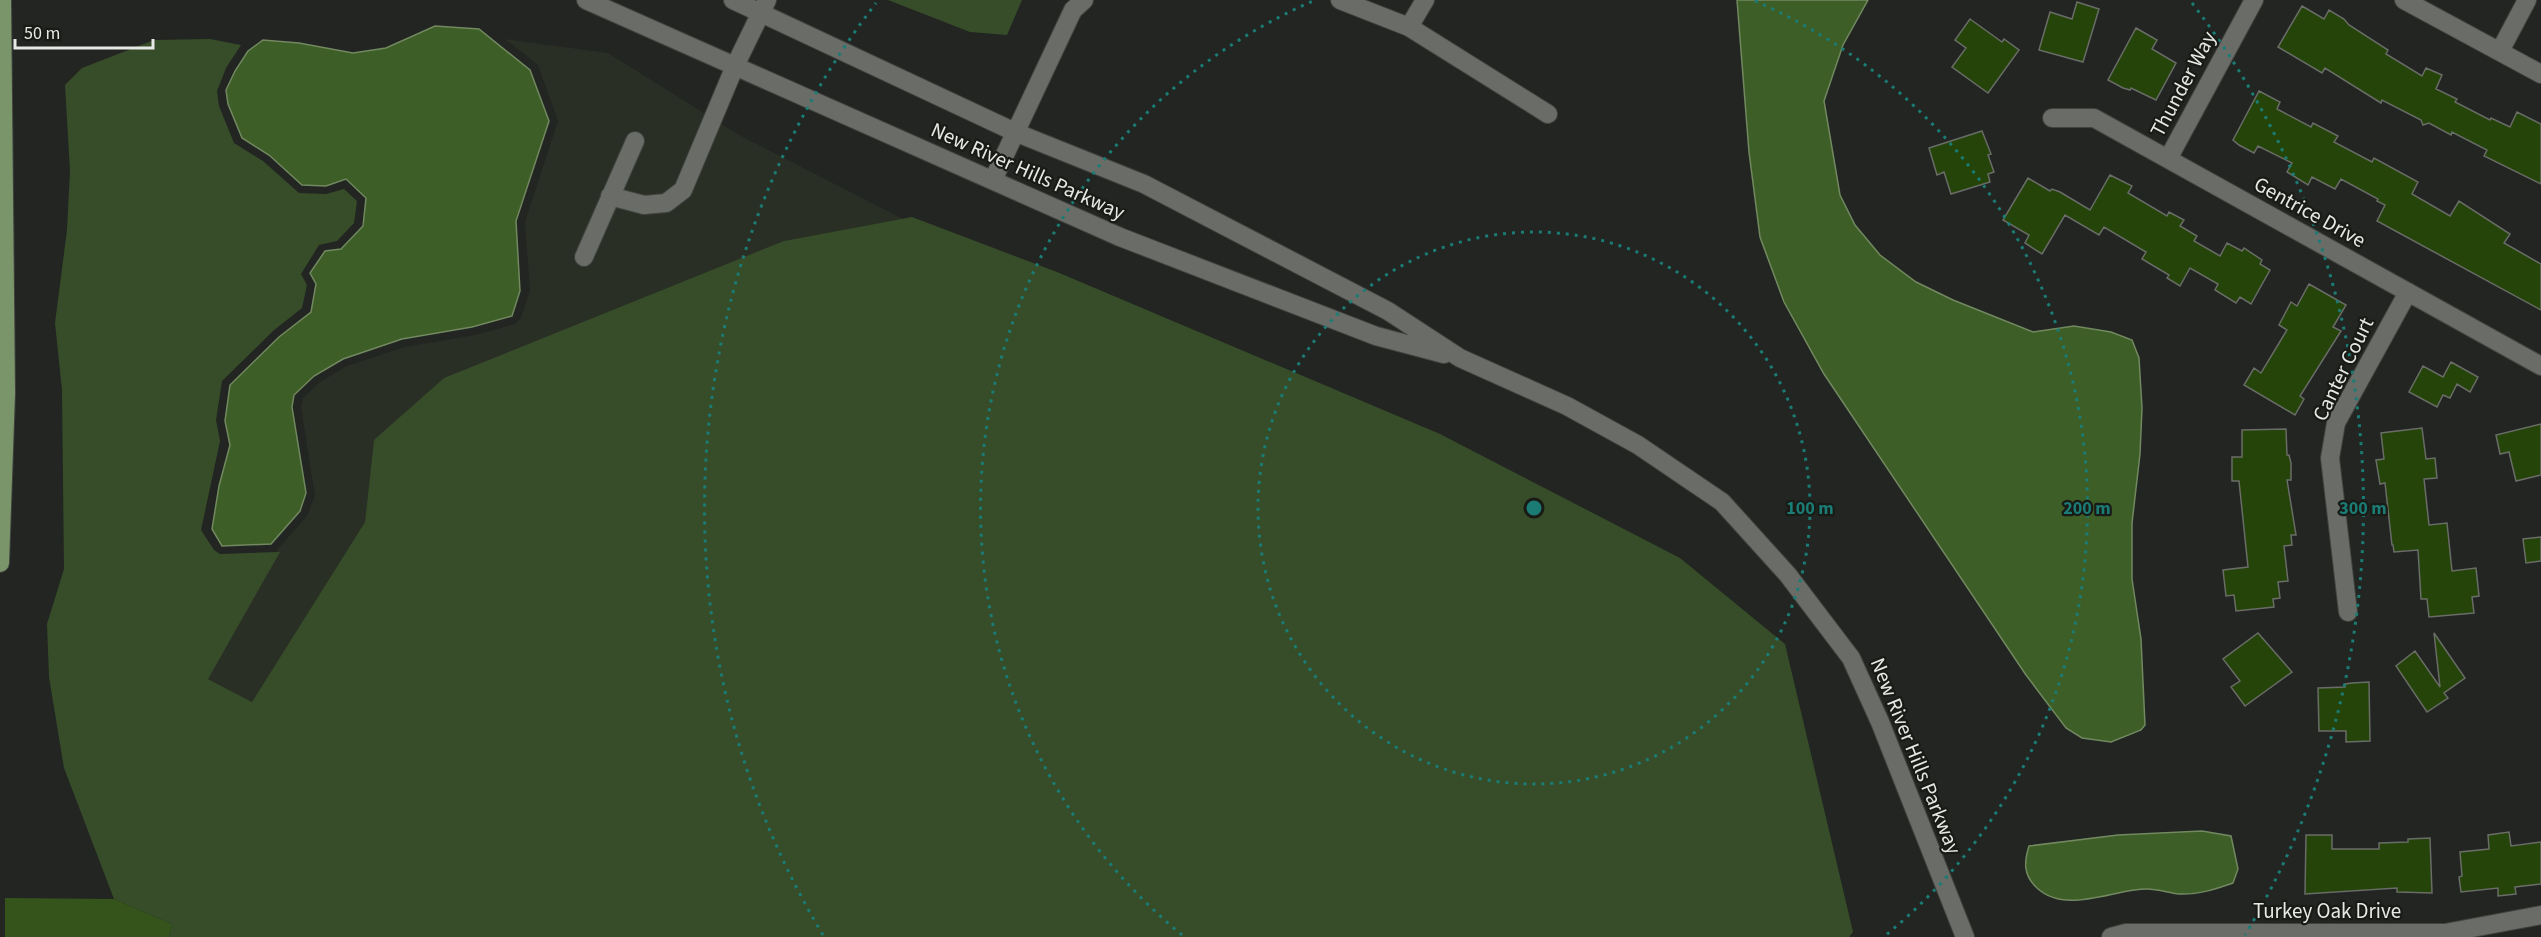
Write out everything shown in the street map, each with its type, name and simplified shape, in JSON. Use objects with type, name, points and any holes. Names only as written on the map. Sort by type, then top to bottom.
[{"type":"main road","points":[[0,563],[6,393],[2,0]]},
{"type":"street","name":"New River Hills Parkway","points":[[586,0],[1120,237],[1239,285],[1376,336],[1460,358]]},
{"type":"street","name":"New River Hills Parkway","points":[[733,0],[764,7],[1017,133],[1144,184],[1388,311],[1460,358],[1567,406],[1638,445],[1722,502],[1788,575],[1851,658],[1884,733],[1965,937]]},
{"type":"street","points":[[993,180],[1017,133],[1072,10],[1084,0]]},
{"type":"street","points":[[1340,0],[1409,27],[1548,114]]},
{"type":"street","points":[[1409,27],[1425,0]]},
{"type":"street","name":"Thunder Way","points":[[2168,159],[2254,0]]},
{"type":"street","points":[[2404,0],[2541,74]]},
{"type":"street","points":[[2500,51],[2527,0]]},
{"type":"street","points":[[610,196],[644,205],[666,203],[683,190],[735,66],[764,7]]},
{"type":"street","name":"Gentrice Drive","points":[[2052,118],[2094,118],[2541,366]]},
{"type":"street","points":[[584,257],[634,141]]},
{"type":"street","name":"Canter Court","points":[[2348,612],[2330,458],[2336,423],[2408,292]]},
{"type":"street","name":"Turkey Oak Drive","points":[[2111,937],[2126,933],[2445,933],[2541,915]]},
{"type":"shaded area","points":[[888,0],[1022,0],[1007,35],[970,32]]},
{"type":"shaded area","points":[[1737,0],[1868,0],[1843,45],[1824,101],[1840,195],[1855,225],[1880,255],[1916,282],[1953,300],[2033,332],[2074,326],[2111,332],[2132,340],[2139,358],[2142,408],[2140,454],[2132,523],[2132,579],[2141,639],[2145,725],[2141,730],[2111,742],[2082,738],[2066,728],[2026,675],[1824,374],[1784,302],[1760,237],[1749,152]]},
{"type":"shaded area","points":[[435,26],[479,29],[530,70],[549,121],[516,221],[520,291],[512,316],[472,327],[402,339],[343,359],[314,376],[294,395],[292,407],[306,493],[300,511],[271,544],[222,546],[212,529],[219,486],[230,445],[225,421],[230,385],[279,337],[311,312],[316,284],[310,273],[325,251],[341,249],[363,226],[366,198],[346,179],[326,186],[302,185],[269,155],[242,138],[228,104],[226,90],[248,51],[263,40],[299,43],[353,53],[386,48]]},
{"type":"shaded area","points":[[210,39],[241,45],[226,68],[217,91],[219,106],[234,143],[263,161],[299,193],[326,194],[344,189],[357,201],[354,223],[337,241],[319,245],[301,274],[307,285],[302,308],[273,331],[222,381],[216,420],[220,441],[201,530],[214,550],[220,554],[280,552],[208,679],[252,702],[365,522],[374,440],[444,378],[784,241],[912,217],[1057,272],[1440,434],[1680,558],[1785,644],[1853,932],[1849,937],[169,937],[172,924],[114,899],[64,768],[49,677],[47,624],[64,569],[62,390],[55,323],[67,230],[70,171],[65,85],[82,68],[154,40]]},
{"type":"shaded area","points":[[505,39],[608,53],[739,135],[903,219],[784,241],[374,440],[365,522],[252,702],[207,678],[279,553],[276,551],[307,516],[315,496],[301,407],[303,398],[320,382],[347,366],[404,347],[475,335],[515,324],[521,318],[530,290],[525,222],[558,121],[538,65]]},
{"type":"shaded area","points":[[2202,831],[2231,836],[2238,869],[2233,883],[2193,894],[2147,889],[2090,899],[2062,900],[2049,896],[2037,888],[2027,873],[2026,857],[2029,846],[2118,835]]},
{"type":"shaded area","points":[[5,898],[114,899],[172,924],[169,937],[5,937]]},
{"type":"building","points":[[2077,2],[2099,9],[2083,62],[2039,50],[2050,12],[2072,19]]},
{"type":"building","points":[[2302,6],[2324,19],[2329,10],[2388,50],[2386,54],[2422,76],[2426,68],[2442,75],[2436,89],[2457,99],[2455,102],[2490,120],[2491,118],[2510,127],[2517,112],[2541,124],[2541,184],[2484,156],[2487,150],[2429,123],[2423,125],[2421,120],[2382,100],[2381,103],[2325,68],[2322,73],[2278,47]]},
{"type":"building","points":[[1970,19],[2002,42],[2004,39],[2019,50],[1988,93],[1952,67],[1966,48],[1955,40]]},
{"type":"building","points":[[2136,28],[2157,40],[2152,49],[2176,63],[2156,100],[2108,80]]},
{"type":"building","points":[[2259,91],[2280,102],[2277,109],[2311,127],[2313,123],[2338,136],[2334,142],[2372,162],[2374,158],[2418,182],[2412,194],[2450,216],[2459,201],[2510,234],[2504,243],[2541,264],[2541,310],[2377,221],[2385,205],[2377,201],[2378,199],[2341,179],[2335,189],[2312,177],[2308,185],[2287,172],[2292,163],[2258,146],[2254,153],[2239,145],[2233,140]]},
{"type":"building","points":[[1982,131],[1991,154],[1988,155],[1994,172],[1988,174],[1990,182],[1951,194],[1944,172],[1937,175],[1929,148]]},
{"type":"building","points":[[2110,175],[2132,186],[2128,193],[2167,216],[2169,212],[2184,220],[2180,226],[2197,236],[2194,241],[2220,256],[2227,243],[2242,251],[2244,248],[2262,260],[2260,264],[2270,270],[2251,304],[2240,297],[2236,303],[2215,290],[2218,284],[2190,268],[2180,286],[2167,278],[2169,275],[2142,259],[2146,252],[2104,227],[2099,235],[2065,215],[2042,254],[2025,243],[2029,235],[2003,220],[2028,178],[2050,191],[2052,189],[2060,192],[2090,210]]},
{"type":"building","points":[[2309,284],[2346,305],[2333,327],[2341,331],[2300,396],[2304,399],[2295,415],[2244,385],[2254,368],[2261,373],[2287,330],[2279,325],[2291,302],[2297,306]]},
{"type":"building","points":[[2451,362],[2478,377],[2470,392],[2457,384],[2450,398],[2443,395],[2437,407],[2409,392],[2423,366],[2443,377]]},
{"type":"building","points":[[2541,424],[2541,475],[2516,481],[2509,452],[2500,454],[2496,435]]},
{"type":"building","points":[[2422,428],[2426,459],[2435,458],[2437,478],[2424,479],[2429,525],[2447,523],[2452,571],[2476,568],[2479,596],[2472,597],[2474,613],[2429,617],[2427,599],[2421,599],[2418,550],[2394,552],[2392,545],[2385,483],[2380,484],[2376,460],[2384,459],[2381,433]]},
{"type":"building","points":[[2286,429],[2287,455],[2291,463],[2291,480],[2287,480],[2296,535],[2291,535],[2292,545],[2284,546],[2288,581],[2278,582],[2280,598],[2273,599],[2274,607],[2236,611],[2234,595],[2226,596],[2223,570],[2248,567],[2239,481],[2232,481],[2232,457],[2242,457],[2242,430]]},
{"type":"building","points":[[2541,537],[2541,561],[2526,563],[2523,539]]},
{"type":"building","points":[[2258,633],[2292,672],[2245,706],[2231,687],[2240,681],[2223,659]]},
{"type":"building","points":[[2434,633],[2465,678],[2444,693],[2448,698],[2427,712],[2396,666],[2415,651],[2440,687]]},
{"type":"building","points":[[2369,682],[2370,741],[2346,742],[2346,731],[2319,731],[2318,688],[2345,687],[2345,684]]},
{"type":"building","points":[[2509,832],[2511,846],[2541,842],[2541,884],[2515,887],[2516,894],[2498,896],[2498,888],[2461,892],[2460,852],[2489,849],[2488,835]]},
{"type":"building","points":[[2306,835],[2332,835],[2332,849],[2379,849],[2379,843],[2408,842],[2408,839],[2430,838],[2432,893],[2397,892],[2397,888],[2305,894]]}]
